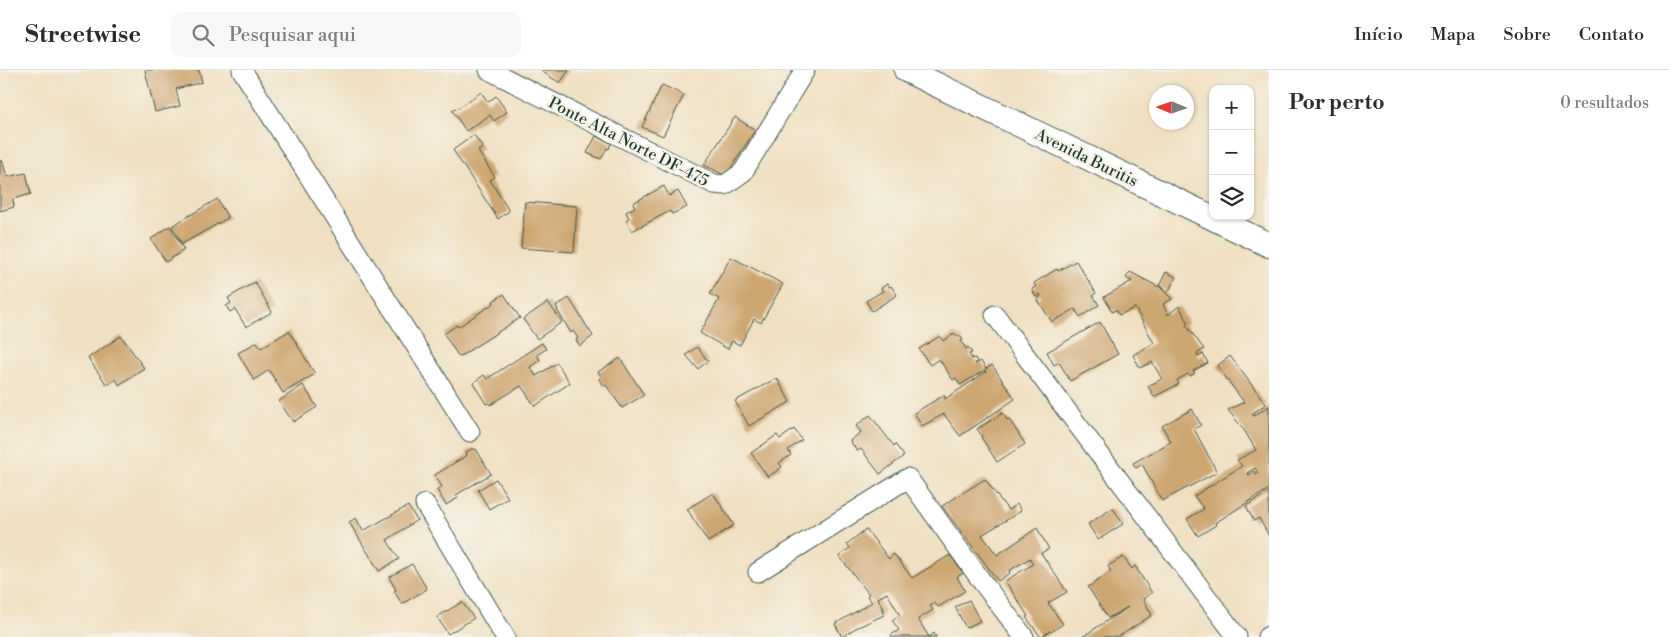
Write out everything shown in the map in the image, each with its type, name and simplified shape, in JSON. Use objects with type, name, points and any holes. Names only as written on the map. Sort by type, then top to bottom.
[{"type":"street","points":[[242,70],[470,432]]},
{"type":"street","name":"Ponte Alta Norte DF-475","points":[[489,70],[714,184],[725,185],[743,172],[805,70]]},
{"type":"street","name":"Avenida Buritis","points":[[906,70],[1269,245]]},
{"type":"street","points":[[995,315],[1237,637]]},
{"type":"street","points":[[758,572],[908,478],[1024,637]]},
{"type":"street","points":[[425,504],[505,637]]},
{"type":"building","points":[[145,70],[199,70],[202,82],[176,89],[180,106],[155,112]]},
{"type":"building","points":[[542,70],[569,70],[560,83]]},
{"type":"building","points":[[662,85],[684,95],[663,136],[642,127]]},
{"type":"building","points":[[481,92],[488,102],[496,96],[507,112],[494,121],[490,115],[466,131],[452,110],[457,109]]},
{"type":"building","points":[[735,117],[755,130],[726,176],[704,165]]},
{"type":"building","points":[[474,135],[483,148],[478,151],[495,177],[490,180],[509,211],[498,219],[453,150]]},
{"type":"building","points":[[596,136],[611,143],[601,159],[587,153]]},
{"type":"building","points":[[2,160],[7,177],[26,173],[31,194],[13,199],[14,207],[0,211],[0,161]]},
{"type":"building","points":[[664,186],[669,196],[678,191],[687,207],[672,214],[670,211],[632,231],[626,220],[629,218],[626,212],[635,207],[633,203]]},
{"type":"building","points":[[217,199],[228,218],[182,244],[172,226]]},
{"type":"building","points":[[525,202],[577,206],[574,252],[521,248]]},
{"type":"building","points":[[170,226],[184,250],[166,262],[151,239]]},
{"type":"building","points":[[731,257],[783,284],[761,323],[754,319],[740,345],[732,341],[728,349],[700,333],[719,299],[710,294]]},
{"type":"building","points":[[1076,261],[1096,293],[1093,295],[1099,305],[1080,317],[1075,309],[1052,322],[1037,299],[1041,296],[1040,294],[1036,297],[1032,289],[1036,287],[1034,283],[1057,269],[1058,271]]},
{"type":"building","points":[[1130,272],[1159,286],[1172,299],[1163,304],[1168,315],[1179,306],[1188,322],[1186,325],[1204,349],[1197,354],[1198,357],[1203,354],[1208,363],[1193,371],[1195,373],[1190,376],[1188,374],[1177,380],[1179,384],[1154,397],[1148,386],[1162,379],[1152,362],[1140,368],[1133,355],[1154,343],[1135,308],[1119,315],[1116,309],[1112,312],[1104,297],[1132,281],[1126,278]]},
{"type":"building","points":[[1166,272],[1176,277],[1168,292],[1159,286]]},
{"type":"building","points":[[255,282],[272,312],[246,327],[235,309],[230,312],[226,306],[231,303],[228,298]]},
{"type":"building","points":[[887,284],[889,287],[891,286],[897,295],[872,311],[866,301],[883,291],[881,288]]},
{"type":"building","points":[[504,294],[520,318],[459,357],[444,334],[494,303],[493,301]]},
{"type":"building","points":[[569,298],[593,336],[580,346],[576,340],[578,338],[573,331],[571,333],[556,306]]},
{"type":"building","points":[[548,302],[562,322],[537,339],[523,319]]},
{"type":"building","points":[[1100,322],[1118,354],[1070,381],[1059,362],[1054,365],[1047,352]]},
{"type":"building","points":[[289,331],[315,374],[283,393],[269,370],[254,380],[238,353],[257,342],[261,348]]},
{"type":"building","points":[[955,333],[957,336],[960,335],[966,349],[968,347],[972,353],[969,354],[972,359],[975,358],[977,361],[976,364],[981,361],[986,369],[992,365],[1015,399],[960,436],[944,414],[922,426],[914,413],[944,395],[945,399],[986,372],[985,370],[960,385],[956,378],[953,380],[939,359],[930,365],[919,349],[940,336],[943,341]]},
{"type":"building","points":[[121,336],[144,368],[119,385],[116,379],[107,385],[88,358]]},
{"type":"building","points":[[542,343],[546,349],[537,355],[540,360],[530,367],[536,376],[557,363],[570,383],[535,406],[521,386],[490,405],[489,403],[486,404],[473,383],[484,375],[487,379]]},
{"type":"building","points":[[697,347],[708,361],[698,369],[686,355]]},
{"type":"building","points":[[1230,356],[1266,404],[1252,414],[1254,416],[1269,406],[1269,489],[1198,536],[1187,519],[1204,509],[1194,496],[1242,466],[1237,460],[1256,450],[1244,430],[1228,410],[1244,402],[1217,366]],"holes":[[[1255,468],[1258,473],[1256,474],[1254,471],[1249,475],[1247,473]]]},
{"type":"building","points":[[620,358],[644,395],[622,408],[606,385],[604,386],[599,379],[602,377],[598,372]]},
{"type":"building","points":[[777,378],[790,402],[749,426],[735,401]]},
{"type":"building","points":[[303,385],[317,407],[293,422],[279,401]]},
{"type":"building","points":[[1192,409],[1201,425],[1194,429],[1217,472],[1162,501],[1142,464],[1136,468],[1133,463],[1171,442],[1162,426]]},
{"type":"building","points":[[1003,413],[1025,444],[997,462],[977,429]]},
{"type":"building","points":[[870,415],[904,456],[880,474],[861,449],[857,451],[850,441],[861,432],[856,426]]},
{"type":"building","points":[[794,429],[802,440],[788,450],[791,455],[779,463],[782,467],[768,477],[751,453],[777,435],[780,439]]},
{"type":"building","points":[[473,448],[476,449],[491,474],[456,495],[458,498],[446,505],[437,490],[442,487],[435,475],[467,455],[466,452]]},
{"type":"building","points":[[496,479],[508,498],[489,509],[478,490]]},
{"type":"building","points":[[985,479],[1008,510],[1017,504],[1021,511],[982,535],[997,555],[1037,528],[1049,549],[1041,553],[1067,592],[1048,603],[1063,624],[1041,637],[1026,617],[1028,616],[1005,581],[1033,564],[1030,558],[1009,571],[1010,573],[998,581],[942,506]]},
{"type":"building","points":[[1269,492],[1269,536],[1259,518],[1254,521],[1246,506]]},
{"type":"building","points":[[713,493],[734,525],[708,542],[687,509]]},
{"type":"building","points":[[408,506],[417,520],[387,540],[399,559],[379,571],[349,522],[356,518],[363,531]]},
{"type":"building","points":[[1113,508],[1123,524],[1098,540],[1088,524]]},
{"type":"building","points":[[866,529],[889,559],[894,554],[912,578],[950,555],[963,573],[957,577],[965,591],[938,607],[935,603],[930,606],[933,610],[918,619],[929,637],[892,637],[891,635],[899,630],[892,620],[900,615],[887,593],[878,598],[884,615],[854,629],[842,637],[835,624],[872,602],[867,596],[869,594],[839,556],[850,548],[847,544]]},
{"type":"building","points":[[1123,557],[1132,569],[1135,566],[1152,593],[1143,599],[1152,615],[1118,637],[1082,637],[1128,607],[1108,618],[1088,587],[1111,572],[1108,566]]},
{"type":"building","points":[[412,564],[427,589],[402,604],[394,591],[396,590],[389,577]]},
{"type":"building","points":[[969,600],[980,621],[966,628],[955,607]]},
{"type":"building","points":[[462,602],[474,618],[448,634],[437,617]]}]
